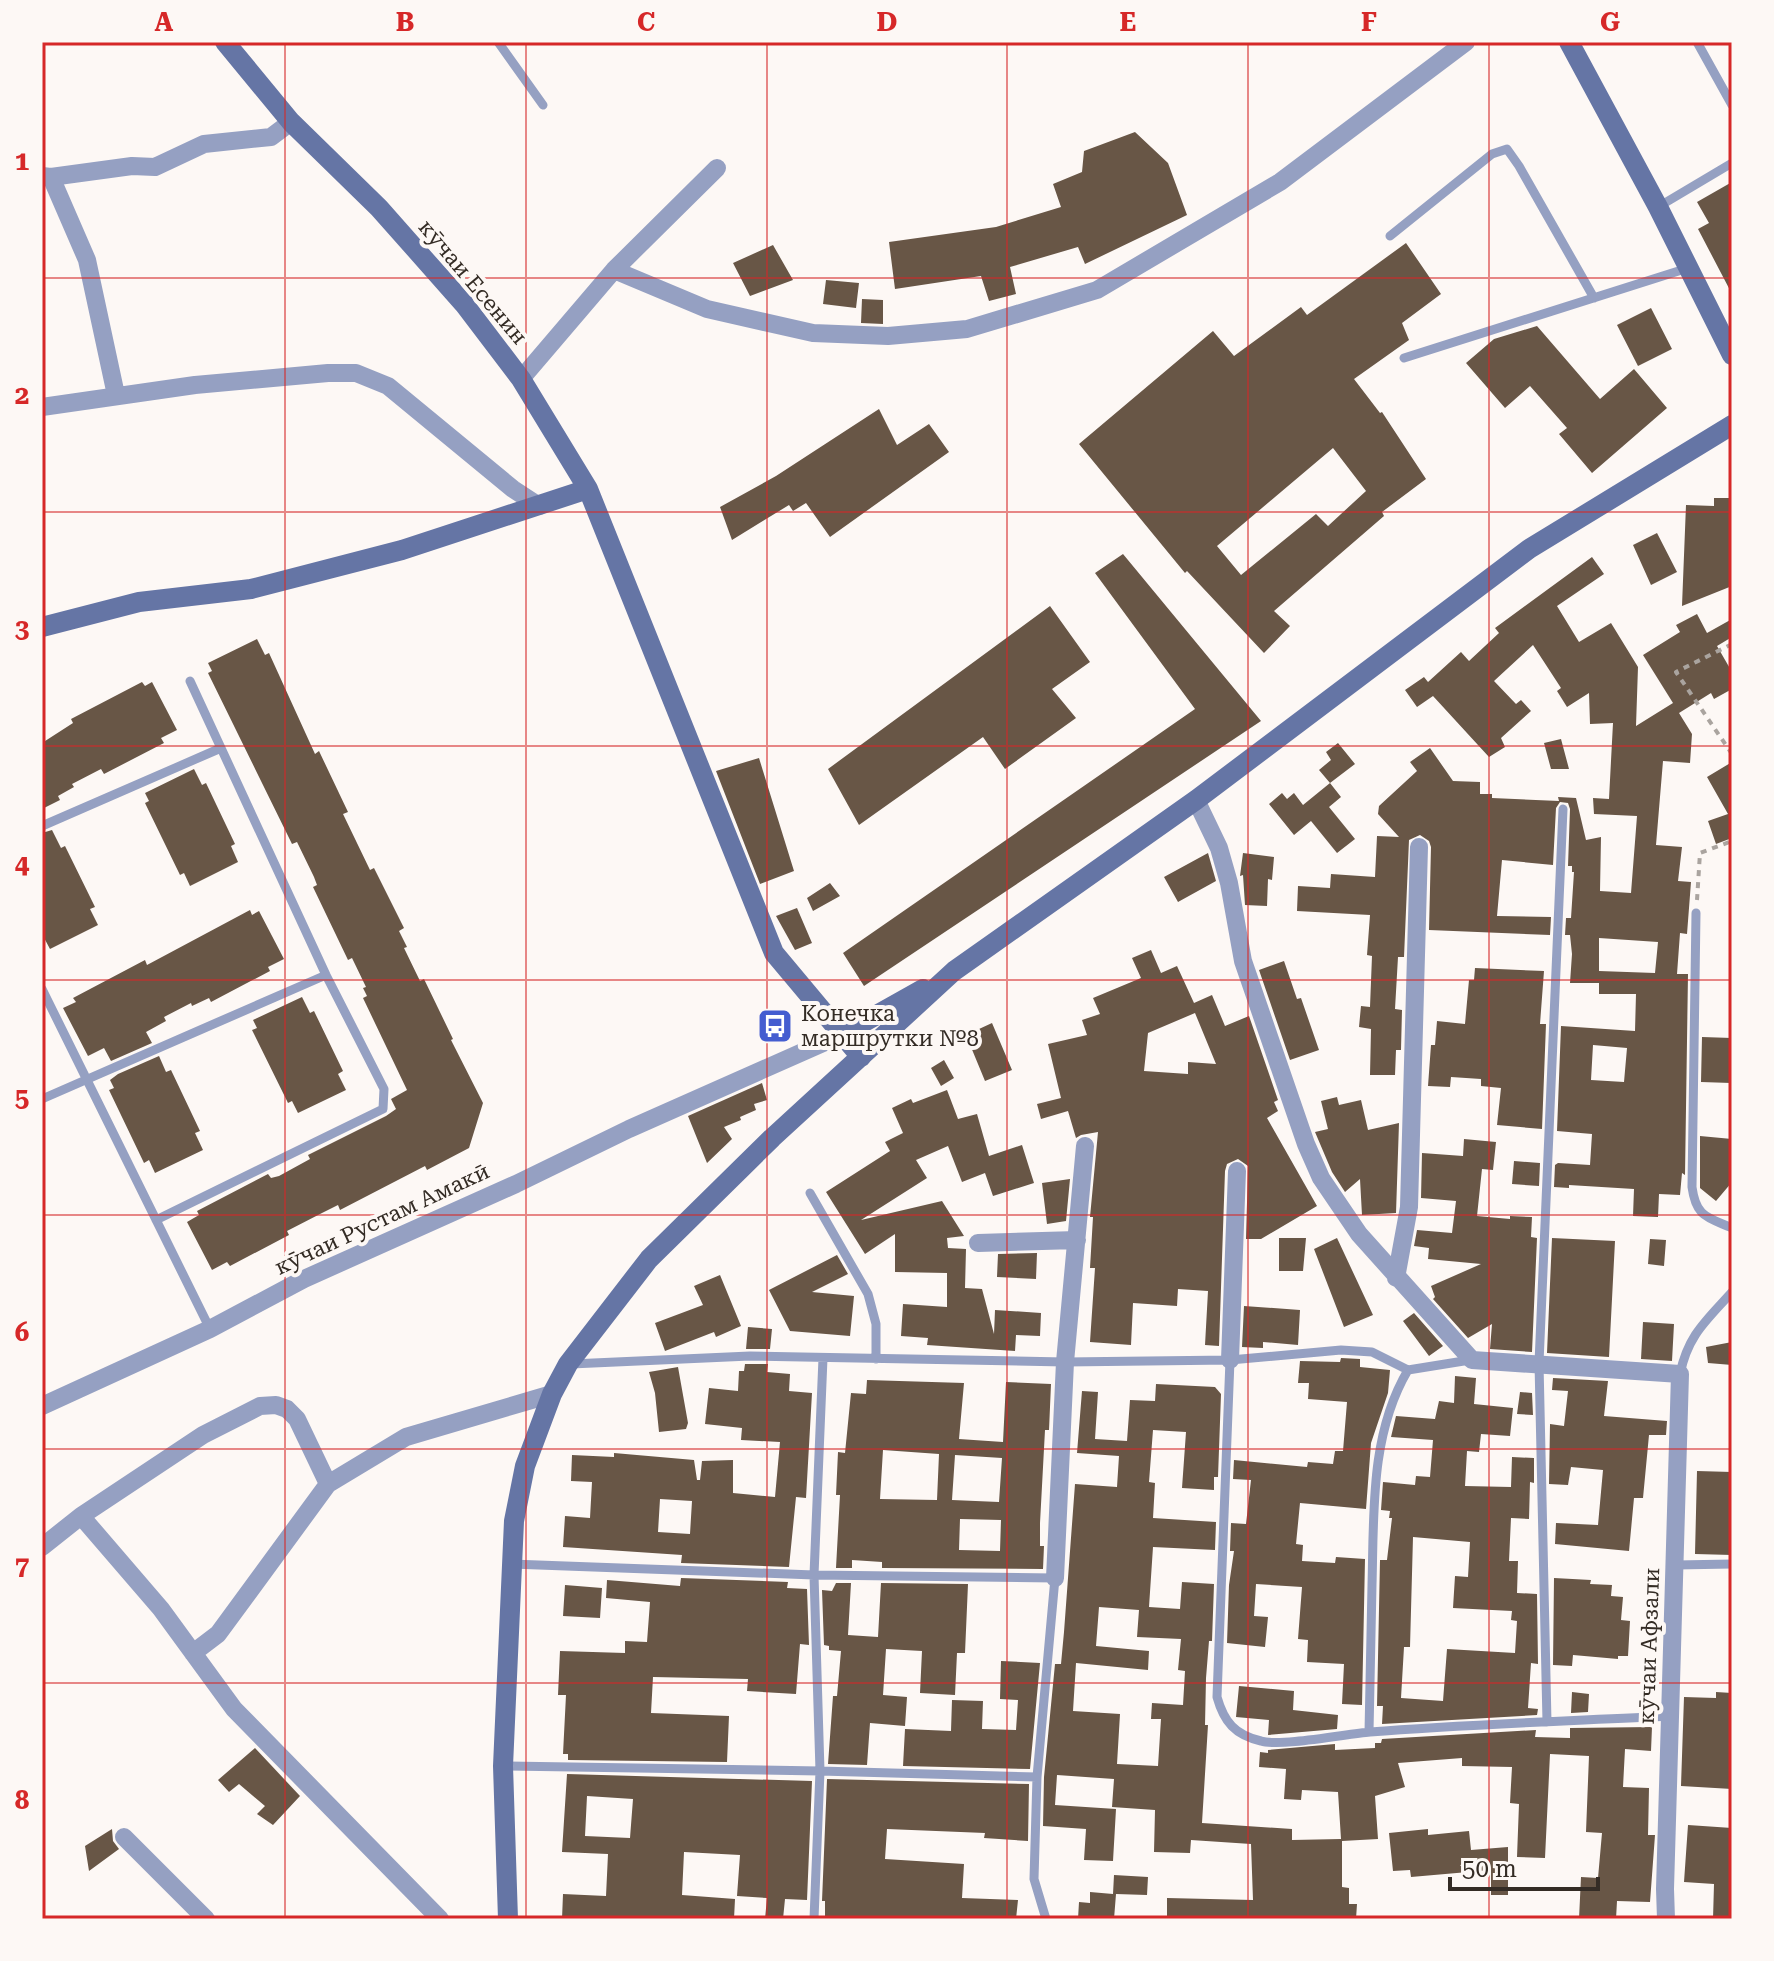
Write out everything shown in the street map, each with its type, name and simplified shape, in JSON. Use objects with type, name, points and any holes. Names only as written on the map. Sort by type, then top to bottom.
[{"type":"street","name":"кӯчаи Есенин","points":[[225,42],[291,122],[379,208],[464,304],[521,379],[588,489],[774,953],[861,1057]]},
{"type":"street","points":[[614,270],[707,309],[813,333],[888,336],[967,329],[1097,290],[1280,182],[1466,42]]},
{"type":"street","points":[[1569,42],[1658,207],[1732,355]]},
{"type":"street","points":[[116,395],[87,260],[46,177],[132,166],[155,167],[204,144],[271,137],[291,122]]},
{"type":"street","points":[[521,379],[614,270],[717,168]]},
{"type":"street","points":[[42,407],[116,395],[328,373],[356,373],[388,386],[513,489],[539,506]]},
{"type":"street","points":[[841,1035],[954,971],[1196,800],[1529,549],[1732,425]]},
{"type":"street","points":[[42,627],[139,602],[251,589],[402,550],[588,489]]},
{"type":"street","points":[[1196,800],[1219,848],[1229,883],[1243,961],[1306,1144],[1321,1178],[1359,1234],[1396,1278],[1472,1360],[1680,1374]]},
{"type":"street","points":[[1396,1278],[1409,1207],[1419,847]]},
{"type":"street","points":[[508,1919],[503,1766],[514,1521],[525,1466],[552,1394],[568,1364],[649,1259],[772,1138],[954,971]]},
{"type":"street","name":"кӯчаи Рустам Амакӣ","points":[[42,1406],[210,1329],[304,1279],[841,1035]]},
{"type":"street","points":[[1055,1578],[1065,1362],[1085,1146]]},
{"type":"street","points":[[1230,1360],[1237,1171]]},
{"type":"street","points":[[978,1243],[1077,1240]]},
{"type":"street","name":"кӯчаи Афзали","points":[[1666,1919],[1680,1374]]},
{"type":"street","points":[[193,1653],[218,1634],[328,1484],[406,1437],[552,1394]]},
{"type":"street","points":[[42,1547],[81,1516],[203,1435],[260,1406],[276,1405],[287,1409],[297,1419],[328,1484]]},
{"type":"street","points":[[81,1516],[161,1609],[234,1709],[440,1919]]},
{"type":"street","points":[[124,1837],[206,1919]]},
{"type":"lane","points":[[498,42],[543,105]]},
{"type":"lane","points":[[1697,42],[1732,105]]},
{"type":"lane","points":[[1390,236],[1492,154],[1507,149],[1594,298]]},
{"type":"lane","points":[[1658,207],[1732,163]]},
{"type":"lane","points":[[1404,358],[1688,268]]},
{"type":"lane","points":[[156,1220],[383,1109],[384,1089],[326,975],[190,681]]},
{"type":"lane","points":[[42,826],[221,748]]},
{"type":"lane","points":[[1547,1722],[1539,1363],[1563,809]]},
{"type":"lane","points":[[1696,913],[1692,1187],[1695,1205],[1701,1214],[1732,1228]]},
{"type":"lane","points":[[42,1099],[326,975]]},
{"type":"lane","points":[[42,989],[210,1329]]},
{"type":"lane","points":[[810,1193],[868,1294],[877,1334],[876,1359]]},
{"type":"lane","points":[[1680,1374],[1692,1337],[1732,1292]]},
{"type":"lane","points":[[568,1364],[750,1356],[1065,1362],[1230,1360],[1341,1350],[1372,1352],[1408,1370],[1472,1360]]},
{"type":"lane","points":[[814,1919],[820,1771],[814,1575],[823,1358]]},
{"type":"lane","points":[[1230,1360],[1217,1697],[1221,1714],[1232,1728],[1243,1736],[1265,1743],[1369,1732],[1671,1716]]},
{"type":"lane","points":[[1369,1732],[1374,1503],[1384,1428],[1395,1393],[1408,1370]]},
{"type":"lane","points":[[511,1564],[814,1575],[1055,1578],[1037,1777],[1034,1879],[1046,1919]]},
{"type":"lane","points":[[1676,1565],[1732,1564]]},
{"type":"lane","points":[[503,1766],[1037,1777]]},
{"type":"path","points":[[1732,644],[1676,672],[1732,754]]},
{"type":"path","points":[[1696,913],[1700,853],[1732,841]]},
{"type":"building","points":[[1135,132],[1168,163],[1187,215],[1085,264],[1078,247],[1010,267],[1016,294],[989,301],[981,276],[895,289],[889,242],[996,227],[1061,207],[1053,184],[1082,172],[1084,151]]},
{"type":"building","points":[[1732,182],[1732,294],[1698,229],[1709,223],[1697,202]]},
{"type":"building","points":[[1406,243],[1441,294],[1402,323],[1409,340],[1354,379],[1382,412],[1426,479],[1382,512],[1384,516],[1274,611],[1290,626],[1264,653],[1187,571],[1185,573],[1079,444],[1213,331],[1234,356],[1301,307],[1307,315]],"holes":[[[1333,448],[1366,491],[1328,526],[1316,514],[1241,575],[1217,546]]]},
{"type":"building","points":[[773,245],[793,280],[750,296],[733,263]]},
{"type":"building","points":[[826,280],[859,283],[856,308],[823,304]]},
{"type":"building","points":[[862,299],[883,300],[883,324],[861,323]]},
{"type":"building","points":[[1651,308],[1672,349],[1638,366],[1617,325]]},
{"type":"building","points":[[1537,326],[1600,399],[1634,369],[1667,408],[1592,473],[1559,434],[1567,428],[1530,386],[1505,408],[1466,363],[1494,339]]},
{"type":"building","points":[[879,409],[897,445],[929,424],[949,452],[830,537],[806,503],[793,511],[789,505],[732,540],[720,507],[776,476]]},
{"type":"building","points":[[1714,498],[1730,498],[1732,586],[1682,606],[1686,505],[1714,506]]},
{"type":"building","points":[[1657,533],[1677,572],[1651,585],[1633,545]]},
{"type":"building","points":[[1123,554],[1261,721],[864,986],[843,953],[1195,709],[1095,573]]},
{"type":"building","points":[[1592,557],[1604,574],[1557,606],[1579,642],[1611,623],[1638,667],[1636,726],[1673,703],[1643,655],[1680,632],[1676,625],[1697,614],[1707,633],[1732,619],[1732,637],[1717,646],[1732,672],[1732,689],[1714,699],[1711,693],[1679,713],[1692,734],[1690,763],[1663,761],[1656,845],[1682,847],[1678,881],[1691,882],[1687,934],[1680,933],[1677,974],[1688,974],[1685,1175],[1682,1173],[1680,1195],[1659,1194],[1658,1217],[1633,1216],[1634,1189],[1554,1187],[1555,1165],[1558,1163],[1590,1165],[1592,1134],[1557,1131],[1561,1026],[1635,1031],[1636,994],[1599,994],[1599,983],[1570,983],[1572,954],[1570,935],[1565,935],[1566,918],[1571,918],[1574,872],[1572,866],[1568,866],[1568,803],[1560,802],[1556,808],[1553,865],[1502,860],[1497,916],[1551,917],[1550,935],[1429,930],[1431,847],[1429,841],[1420,835],[1409,840],[1404,957],[1398,957],[1395,1009],[1402,1010],[1401,1050],[1396,1050],[1395,1075],[1370,1075],[1371,1029],[1359,1027],[1361,1006],[1370,1007],[1372,956],[1367,955],[1370,915],[1297,911],[1298,886],[1330,888],[1331,874],[1375,877],[1377,836],[1399,837],[1378,814],[1379,806],[1417,771],[1410,762],[1430,748],[1453,781],[1480,782],[1480,794],[1492,794],[1492,798],[1559,801],[1558,797],[1576,798],[1586,840],[1601,837],[1600,891],[1631,893],[1637,816],[1594,814],[1593,798],[1609,799],[1613,723],[1590,724],[1589,693],[1567,707],[1557,691],[1561,688],[1533,645],[1494,681],[1516,704],[1521,700],[1531,711],[1501,738],[1505,747],[1489,757],[1433,696],[1417,707],[1405,690],[1424,677],[1428,682],[1461,652],[1469,661],[1499,633],[1495,628]],"holes":[[[1599,938],[1658,942],[1655,973],[1599,971]],[[1593,1045],[1627,1048],[1624,1082],[1591,1080]]]},
{"type":"building","points":[[1050,606],[1090,662],[1052,689],[1076,718],[1005,769],[983,737],[859,825],[828,769]]},
{"type":"building","points":[[257,639],[265,655],[269,653],[315,754],[319,751],[348,812],[343,814],[370,870],[374,868],[404,928],[399,931],[407,947],[404,948],[420,981],[424,979],[483,1103],[469,1148],[427,1170],[425,1166],[340,1210],[338,1205],[287,1231],[289,1235],[230,1266],[227,1262],[212,1270],[187,1222],[199,1215],[197,1211],[268,1174],[271,1178],[279,1176],[310,1159],[308,1155],[386,1116],[396,1109],[391,1099],[407,1090],[363,998],[367,996],[363,988],[366,987],[352,958],[348,960],[313,887],[317,885],[314,877],[297,842],[292,844],[208,673],[212,671],[208,663]]},
{"type":"building","points":[[142,682],[145,686],[152,682],[177,730],[161,738],[164,743],[104,774],[101,769],[72,784],[74,787],[58,796],[60,800],[42,809],[42,743],[73,723],[71,719]]},
{"type":"building","points":[[1561,739],[1569,769],[1551,769],[1544,743]]},
{"type":"building","points":[[1338,743],[1355,764],[1330,783],[1319,770],[1331,760],[1326,752]]},
{"type":"building","points":[[759,758],[794,871],[760,884],[716,771]]},
{"type":"building","points":[[1732,762],[1732,838],[1716,844],[1708,821],[1728,814],[1707,777]]},
{"type":"building","points":[[194,769],[202,785],[206,783],[235,844],[231,846],[238,862],[190,886],[184,873],[180,875],[145,803],[149,801],[145,793]]},
{"type":"building","points":[[1330,783],[1341,797],[1329,807],[1355,839],[1337,853],[1311,821],[1294,835],[1269,804],[1282,793],[1287,799],[1294,793],[1303,805]]},
{"type":"building","points":[[52,830],[61,848],[65,846],[95,907],[90,909],[98,925],[50,949],[42,934],[42,833]]},
{"type":"building","points":[[1208,853],[1216,881],[1178,902],[1164,877]]},
{"type":"building","points":[[1243,853],[1274,857],[1272,880],[1268,879],[1267,906],[1245,905],[1243,875],[1240,876]]},
{"type":"building","points":[[830,883],[840,896],[813,911],[807,898]]},
{"type":"building","points":[[797,908],[812,943],[795,950],[776,916]]},
{"type":"building","points":[[250,910],[252,915],[259,911],[284,959],[268,967],[270,971],[211,1002],[209,998],[192,1006],[191,1003],[164,1017],[166,1021],[146,1032],[152,1043],[111,1061],[104,1048],[88,1056],[63,1008],[76,1002],[73,998],[145,960],[147,965]]},
{"type":"building","points":[[1151,950],[1161,973],[1177,966],[1194,1003],[1212,995],[1225,1026],[1249,1016],[1278,1100],[1274,1102],[1278,1111],[1267,1118],[1317,1206],[1261,1239],[1246,1239],[1248,1166],[1238,1159],[1227,1164],[1219,1346],[1205,1345],[1208,1291],[1178,1289],[1177,1306],[1133,1303],[1131,1345],[1090,1342],[1095,1268],[1090,1268],[1093,1217],[1090,1217],[1098,1132],[1076,1138],[1068,1111],[1041,1119],[1037,1104],[1061,1098],[1048,1044],[1087,1035],[1082,1020],[1100,1014],[1093,998],[1141,978],[1132,958]],"holes":[[[1195,1013],[1216,1064],[1188,1062],[1188,1074],[1144,1071],[1148,1033]]]},
{"type":"building","points":[[1284,961],[1319,1050],[1290,1060],[1259,970]]},
{"type":"building","points":[[1475,968],[1544,971],[1540,1024],[1546,1024],[1542,1129],[1497,1125],[1501,1088],[1481,1086],[1481,1079],[1451,1077],[1450,1087],[1428,1086],[1431,1045],[1435,1045],[1437,1021],[1465,1024],[1469,980],[1474,980]]},
{"type":"building","points":[[302,997],[310,1013],[314,1011],[343,1071],[338,1074],[346,1090],[298,1113],[292,1101],[288,1103],[252,1030],[257,1028],[253,1020]]},
{"type":"building","points":[[992,1023],[1012,1070],[985,1081],[966,1035]]},
{"type":"building","points":[[1702,1037],[1732,1038],[1731,1083],[1701,1082]]},
{"type":"building","points":[[159,1056],[166,1072],[171,1070],[200,1131],[195,1133],[203,1150],[155,1173],[149,1160],[144,1163],[109,1090],[114,1088],[110,1080],[118,1074]]},
{"type":"building","points":[[944,1060],[954,1078],[941,1086],[931,1068]]},
{"type":"building","points":[[762,1083],[767,1100],[754,1104],[756,1110],[724,1127],[732,1139],[707,1163],[688,1116]]},
{"type":"building","points":[[947,1090],[958,1119],[977,1114],[989,1156],[1022,1145],[1034,1183],[993,1196],[985,1173],[962,1182],[948,1146],[916,1160],[927,1178],[861,1220],[942,1201],[964,1236],[947,1238],[948,1248],[966,1249],[965,1288],[982,1289],[994,1334],[995,1310],[1041,1313],[1040,1336],[1016,1335],[1015,1351],[927,1345],[928,1338],[901,1336],[903,1304],[947,1307],[947,1273],[895,1272],[895,1234],[865,1254],[826,1192],[890,1151],[885,1142],[903,1133],[892,1108],[911,1099],[913,1103]]},
{"type":"building","points":[[1337,1097],[1339,1105],[1361,1100],[1368,1130],[1399,1123],[1396,1213],[1362,1215],[1360,1179],[1345,1192],[1332,1172],[1315,1132],[1328,1129],[1321,1101]]},
{"type":"building","points":[[1700,1136],[1732,1139],[1732,1182],[1716,1201],[1700,1188]]},
{"type":"building","points":[[1464,1139],[1496,1142],[1493,1170],[1482,1169],[1477,1216],[1532,1217],[1531,1237],[1537,1238],[1532,1352],[1490,1349],[1492,1324],[1468,1338],[1433,1299],[1431,1286],[1481,1264],[1428,1259],[1429,1248],[1414,1246],[1417,1230],[1452,1233],[1456,1201],[1421,1198],[1422,1153],[1463,1156]]},
{"type":"building","points":[[1514,1161],[1540,1163],[1539,1186],[1512,1184]]},
{"type":"building","points":[[1070,1179],[1066,1221],[1047,1224],[1042,1183]]},
{"type":"building","points":[[1279,1238],[1306,1238],[1303,1271],[1279,1271]]},
{"type":"building","points":[[1337,1238],[1373,1315],[1344,1327],[1314,1249]]},
{"type":"building","points":[[1552,1238],[1615,1241],[1609,1357],[1547,1353]]},
{"type":"building","points":[[1650,1239],[1666,1240],[1664,1266],[1648,1264]]},
{"type":"building","points":[[1037,1253],[1036,1279],[997,1277],[998,1254]]},
{"type":"building","points":[[837,1255],[848,1274],[812,1292],[854,1296],[850,1336],[790,1331],[769,1290]]},
{"type":"building","points":[[720,1275],[741,1326],[716,1337],[714,1332],[665,1351],[655,1323],[703,1305],[694,1286]]},
{"type":"building","points":[[1244,1306],[1300,1310],[1298,1345],[1263,1342],[1263,1348],[1242,1347]]},
{"type":"building","points":[[1414,1313],[1443,1346],[1429,1356],[1403,1321]]},
{"type":"building","points":[[1643,1322],[1674,1324],[1672,1361],[1641,1359]]},
{"type":"building","points":[[748,1327],[772,1329],[770,1349],[746,1349]]},
{"type":"building","points":[[1732,1342],[1732,1365],[1708,1363],[1706,1347]]},
{"type":"building","points":[[1341,1358],[1360,1359],[1360,1367],[1390,1370],[1388,1393],[1371,1443],[1366,1509],[1300,1503],[1296,1544],[1303,1545],[1302,1561],[1335,1563],[1336,1557],[1365,1559],[1362,1705],[1342,1704],[1344,1664],[1307,1662],[1308,1640],[1298,1639],[1302,1587],[1256,1584],[1254,1616],[1268,1617],[1265,1647],[1227,1643],[1229,1585],[1234,1551],[1230,1551],[1231,1523],[1246,1524],[1251,1480],[1233,1479],[1234,1460],[1307,1467],[1308,1462],[1333,1464],[1335,1451],[1343,1451],[1347,1402],[1308,1399],[1309,1383],[1298,1383],[1300,1361],[1340,1362]]},
{"type":"building","points":[[745,1364],[768,1364],[767,1372],[790,1374],[789,1391],[812,1393],[806,1498],[796,1497],[789,1567],[681,1563],[682,1555],[563,1547],[565,1516],[590,1518],[592,1482],[571,1481],[572,1455],[614,1457],[614,1453],[694,1460],[697,1480],[700,1480],[702,1461],[733,1460],[733,1493],[775,1497],[780,1442],[741,1440],[742,1428],[705,1424],[709,1388],[738,1391],[739,1371],[744,1371]],"holes":[[[660,1499],[692,1501],[690,1534],[658,1532]]]},
{"type":"building","points":[[678,1367],[688,1423],[686,1429],[659,1432],[655,1393],[649,1372]]},
{"type":"building","points":[[1455,1376],[1476,1378],[1474,1404],[1513,1408],[1510,1436],[1481,1434],[1479,1452],[1467,1451],[1465,1486],[1511,1487],[1512,1457],[1534,1458],[1529,1519],[1511,1518],[1509,1561],[1518,1561],[1517,1593],[1537,1594],[1538,1664],[1531,1663],[1528,1708],[1538,1709],[1537,1715],[1382,1724],[1383,1706],[1377,1706],[1380,1560],[1387,1560],[1392,1518],[1389,1518],[1390,1511],[1381,1510],[1383,1482],[1415,1485],[1416,1476],[1430,1477],[1433,1440],[1391,1437],[1396,1416],[1435,1419],[1439,1401],[1454,1403]],"holes":[[[1413,1537],[1470,1542],[1468,1577],[1455,1576],[1453,1608],[1512,1611],[1511,1620],[1517,1621],[1515,1653],[1447,1649],[1443,1701],[1401,1698],[1404,1647],[1410,1647]]]},
{"type":"building","points":[[1553,1378],[1608,1381],[1604,1416],[1667,1421],[1666,1435],[1649,1435],[1643,1498],[1634,1498],[1629,1551],[1555,1544],[1556,1523],[1598,1525],[1603,1470],[1571,1467],[1568,1485],[1549,1484],[1550,1424],[1564,1426],[1568,1391],[1552,1390]]},
{"type":"building","points":[[867,1380],[964,1383],[959,1439],[1003,1442],[1006,1382],[1051,1384],[1040,1523],[1040,1546],[1044,1546],[1043,1569],[882,1568],[882,1562],[852,1560],[852,1568],[836,1568],[840,1495],[836,1495],[838,1452],[845,1453],[851,1393],[866,1394]],"holes":[[[883,1450],[939,1454],[937,1500],[880,1499]],[[955,1455],[1002,1458],[999,1502],[952,1500]],[[960,1519],[1001,1520],[1000,1551],[959,1550]]]},
{"type":"building","points":[[1156,1384],[1215,1387],[1221,1394],[1218,1477],[1214,1477],[1214,1490],[1182,1488],[1186,1432],[1153,1430],[1149,1482],[1155,1483],[1153,1518],[1216,1522],[1215,1550],[1153,1547],[1149,1607],[1180,1609],[1182,1582],[1214,1584],[1212,1641],[1209,1641],[1206,1678],[1205,1725],[1208,1725],[1202,1823],[1292,1829],[1292,1840],[1341,1839],[1338,1792],[1302,1790],[1301,1800],[1284,1799],[1286,1769],[1259,1767],[1260,1752],[1268,1753],[1268,1750],[1335,1744],[1335,1750],[1375,1748],[1375,1743],[1381,1743],[1382,1739],[1536,1730],[1535,1737],[1570,1738],[1570,1728],[1652,1727],[1651,1751],[1625,1749],[1623,1787],[1649,1788],[1648,1835],[1655,1835],[1650,1902],[1617,1901],[1616,1919],[1579,1919],[1581,1877],[1598,1878],[1602,1833],[1586,1832],[1589,1756],[1550,1754],[1545,1858],[1517,1857],[1519,1804],[1510,1803],[1512,1767],[1462,1766],[1462,1758],[1398,1763],[1405,1787],[1375,1796],[1378,1839],[1342,1841],[1342,1887],[1349,1888],[1349,1904],[1357,1904],[1356,1919],[1167,1919],[1167,1898],[1253,1900],[1251,1844],[1191,1840],[1190,1853],[1154,1852],[1155,1810],[1112,1807],[1114,1779],[1057,1775],[1055,1805],[1116,1809],[1113,1861],[1084,1860],[1086,1829],[1043,1826],[1044,1777],[1055,1664],[1061,1664],[1075,1484],[1117,1487],[1119,1456],[1077,1453],[1082,1391],[1098,1392],[1095,1439],[1127,1441],[1130,1400],[1155,1401]],"holes":[[[1099,1607],[1139,1610],[1137,1637],[1181,1639],[1178,1670],[1185,1671],[1183,1705],[1152,1703],[1151,1719],[1161,1719],[1158,1766],[1117,1764],[1120,1714],[1073,1711],[1076,1663],[1148,1670],[1149,1651],[1096,1646]]]},
{"type":"building","points":[[1520,1392],[1532,1393],[1533,1415],[1517,1414]]},
{"type":"building","points":[[1697,1471],[1732,1472],[1732,1555],[1695,1554]]},
{"type":"building","points":[[681,1578],[788,1582],[787,1588],[807,1589],[809,1645],[800,1644],[796,1694],[747,1691],[748,1679],[653,1677],[651,1713],[729,1716],[727,1762],[568,1760],[568,1754],[563,1754],[566,1695],[558,1695],[560,1651],[625,1653],[625,1641],[647,1642],[650,1602],[606,1598],[607,1580],[680,1586]]},
{"type":"building","points":[[1554,1578],[1591,1580],[1590,1584],[1612,1585],[1611,1596],[1623,1597],[1621,1620],[1630,1621],[1628,1656],[1618,1656],[1618,1659],[1573,1655],[1572,1666],[1553,1665]]},
{"type":"building","points":[[836,1583],[851,1583],[848,1635],[878,1637],[881,1583],[968,1584],[965,1653],[957,1653],[955,1695],[920,1693],[922,1651],[886,1649],[883,1695],[907,1697],[905,1726],[870,1723],[867,1765],[828,1764],[833,1696],[837,1696],[841,1651],[829,1650],[829,1646],[824,1645],[822,1590],[832,1591]]},
{"type":"building","points":[[565,1585],[602,1588],[600,1618],[563,1616]]},
{"type":"building","points":[[1001,1661],[1040,1663],[1030,1769],[903,1766],[905,1729],[951,1731],[952,1700],[983,1701],[982,1729],[1016,1730],[1018,1700],[1000,1699]]},
{"type":"building","points":[[1239,1686],[1294,1691],[1293,1710],[1338,1715],[1337,1729],[1268,1735],[1269,1720],[1236,1717]]},
{"type":"building","points":[[1572,1692],[1589,1694],[1588,1712],[1571,1713]]},
{"type":"building","points":[[1716,1692],[1732,1693],[1732,1789],[1681,1786],[1684,1697],[1716,1698]]},
{"type":"building","points":[[255,1748],[300,1796],[273,1825],[257,1814],[265,1806],[239,1784],[229,1792],[218,1780]]},
{"type":"building","points":[[567,1774],[812,1781],[807,1900],[785,1899],[783,1919],[765,1919],[767,1898],[737,1896],[740,1855],[684,1852],[682,1895],[735,1899],[734,1919],[562,1919],[563,1894],[606,1896],[608,1854],[562,1852]],"holes":[[[587,1796],[633,1799],[630,1838],[585,1836]]]},
{"type":"building","points":[[827,1779],[1029,1784],[1028,1841],[984,1838],[985,1833],[887,1829],[885,1859],[964,1864],[962,1898],[1018,1900],[1016,1919],[825,1919],[825,1901],[822,1901]]},
{"type":"building","points":[[1688,1825],[1732,1828],[1732,1919],[1713,1919],[1714,1884],[1684,1882]]},
{"type":"building","points":[[112,1829],[113,1841],[119,1849],[89,1871],[85,1846]]},
{"type":"building","points":[[1428,1829],[1428,1835],[1469,1831],[1471,1850],[1508,1847],[1508,1895],[1491,1895],[1491,1870],[1411,1877],[1410,1870],[1393,1871],[1389,1833]]},
{"type":"building","points":[[1114,1875],[1148,1877],[1147,1895],[1116,1894],[1114,1919],[1078,1919],[1079,1902],[1090,1903],[1090,1892],[1113,1894]]},
{"type":"place","name":"Конечка маршрутки №8","points":[[775,1026]]}]
